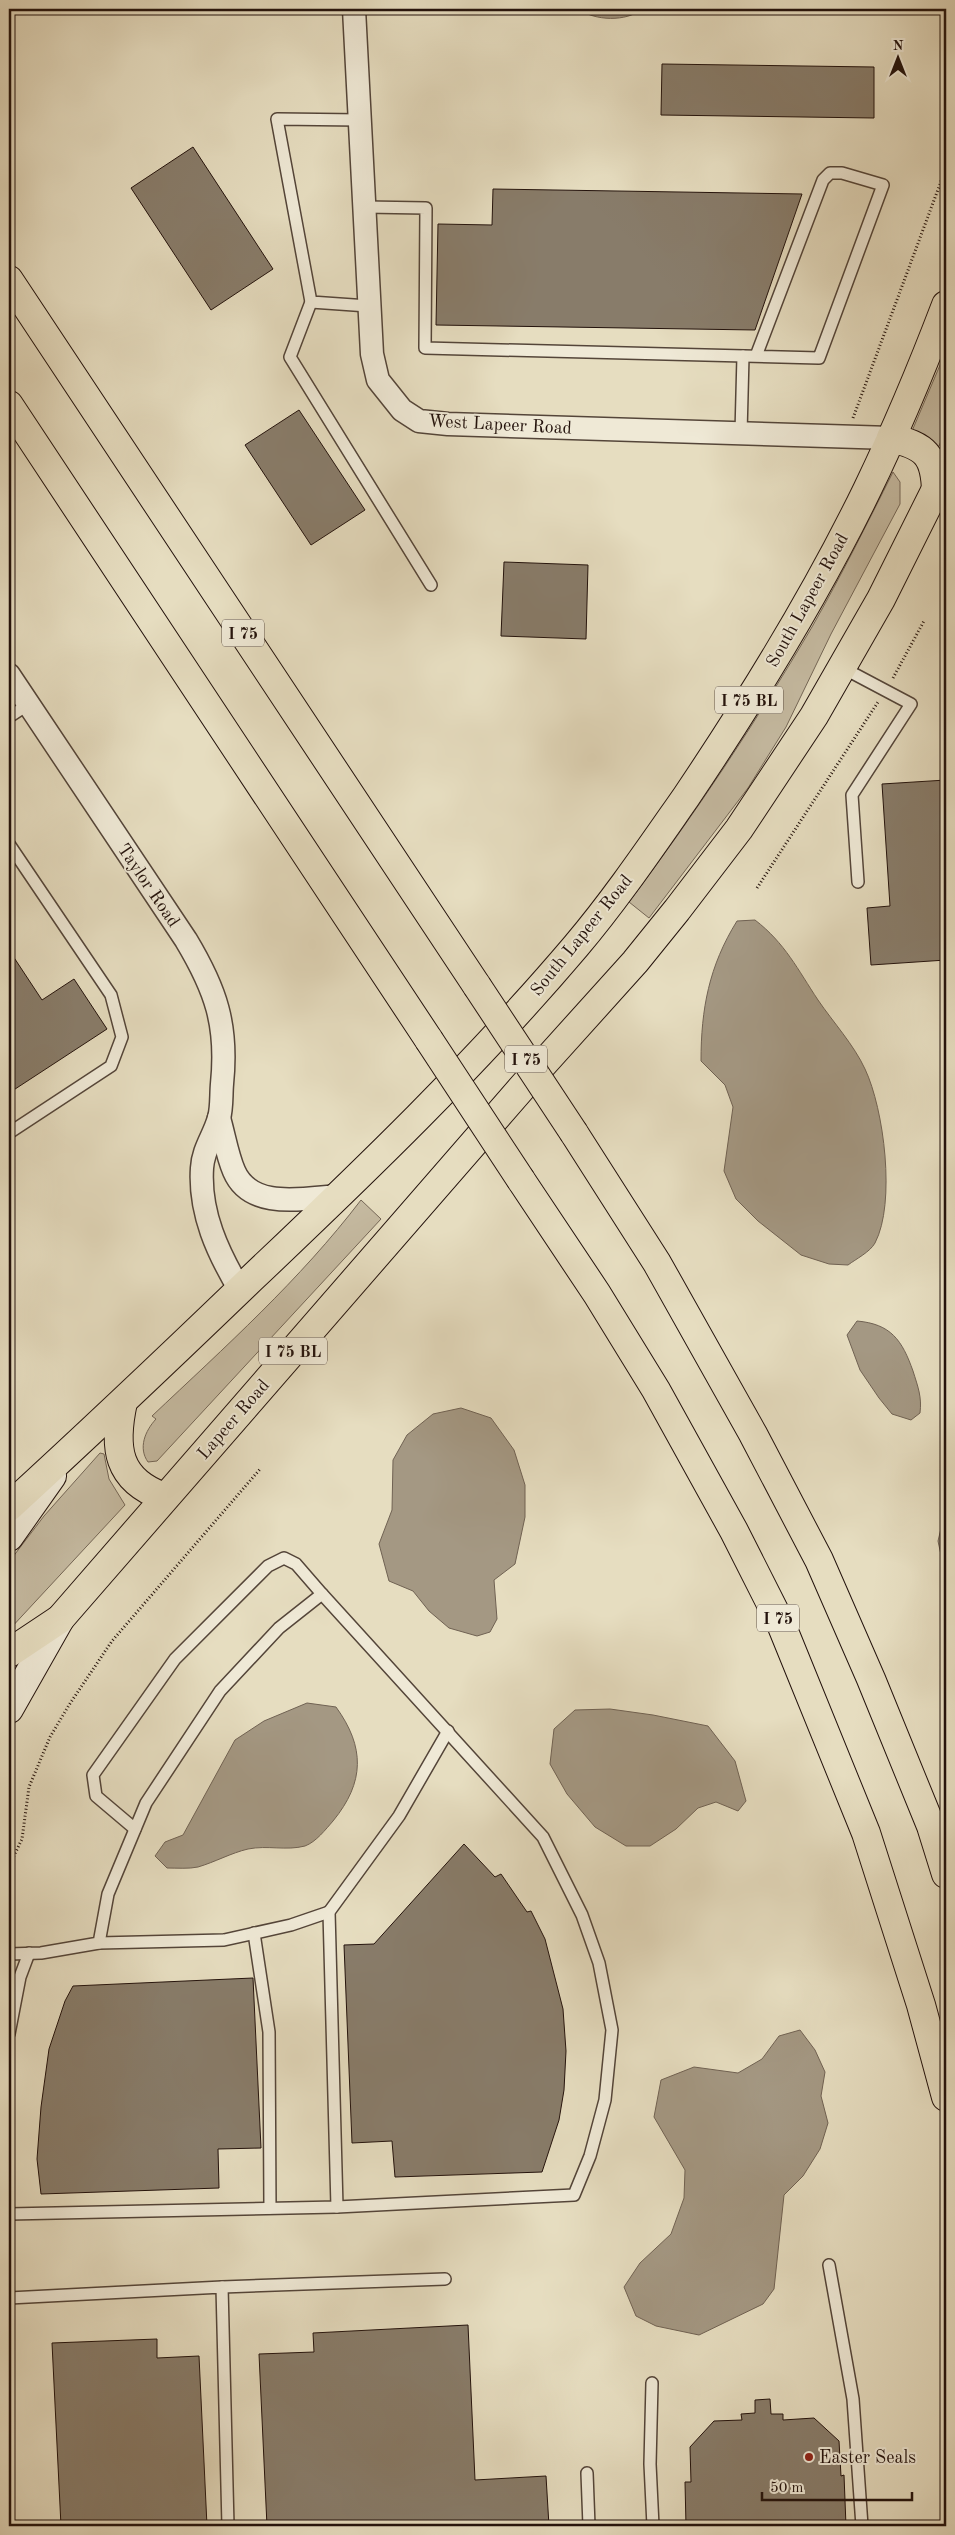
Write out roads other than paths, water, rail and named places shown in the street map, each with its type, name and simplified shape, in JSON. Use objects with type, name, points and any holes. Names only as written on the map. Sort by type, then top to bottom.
[{"type":"main road","name":"I 75","points":[[9,280],[574,1133],[662,1272],[753,1434],[819,1560],[894,1734],[931,1826],[946,1874]]},
{"type":"main road","name":"South Lapeer Road","points":[[339,1196],[497,1035],[578,944],[662,832],[710,761],[791,631],[866,492],[892,438],[946,305]]},
{"type":"main road","name":"I 75","points":[[9,406],[597,1294],[656,1390],[734,1531],[781,1624],[866,1833],[921,2005],[946,2097]]},
{"type":"main road","points":[[892,438],[921,448],[931,459],[941,480]]},
{"type":"main road","name":"I 75 BL","points":[[843,668],[941,480]]},
{"type":"main road","name":"Lapeer Road","points":[[9,1653],[60,1619],[164,1497],[526,1083],[635,962],[739,829],[794,748],[843,668]]},
{"type":"main road","name":"I 75 BL","points":[[9,1507],[64,1459],[339,1196]]},
{"type":"main road","points":[[123,1402],[118,1424],[118,1441],[121,1459],[127,1474],[150,1492],[164,1497]]},
{"type":"main road","points":[[9,1536],[64,1459]]},
{"type":"main road","points":[[9,1709],[60,1619]]},
{"type":"street","name":"West Lapeer Road","points":[[354,9],[372,354],[378,380],[402,410],[419,421],[448,424],[892,438]]},
{"type":"street","name":"Taylor Road","points":[[9,675],[170,916],[208,980],[218,1007],[224,1036],[224,1062],[219,1118],[205,1148],[202,1169],[204,1200],[214,1241],[222,1261],[240,1290]]},
{"type":"street","name":"Taylor Road","points":[[219,1118],[234,1172],[241,1182],[254,1192],[280,1199],[339,1196]]},
{"type":"lane","points":[[360,120],[277,119],[311,302],[290,357],[432,585]]},
{"type":"lane","points":[[365,207],[426,208],[425,348],[819,358],[883,185],[842,173],[830,173],[823,180],[756,356]]},
{"type":"lane","points":[[311,302],[368,306]]},
{"type":"lane","points":[[741,433],[743,356]]},
{"type":"lane","points":[[843,668],[911,704],[852,796],[858,882]]},
{"type":"lane","points":[[9,717],[29,704]]},
{"type":"lane","points":[[9,844],[111,995],[122,1037],[111,1066],[9,1133]]},
{"type":"lane","points":[[9,2214],[336,2207],[574,2195],[590,2156],[605,2100],[612,2030],[599,1963],[582,1915],[543,1837],[296,1564],[284,1558],[268,1566],[175,1658],[93,1775],[96,1796],[135,1829]]},
{"type":"lane","points":[[99,1944],[108,1894],[146,1802],[220,1691],[279,1628],[322,1594]]},
{"type":"lane","points":[[9,1954],[99,1944],[224,1940],[291,1926],[329,1912],[398,1816],[448,1731]]},
{"type":"lane","points":[[329,1912],[336,2207]]},
{"type":"lane","points":[[254,1934],[269,2032],[270,2208]]},
{"type":"lane","points":[[9,2034],[20,1977],[29,1953]]},
{"type":"lane","points":[[829,2265],[853,2399],[862,2526]]},
{"type":"lane","points":[[9,2298],[222,2287],[445,2279]]},
{"type":"lane","points":[[222,2287],[228,2526]]},
{"type":"lane","points":[[652,2383],[650,2464],[653,2526]]},
{"type":"lane","points":[[587,2473],[589,2526]]},
{"type":"place","name":"Easter Seals","points":[[809,2457]]}]
